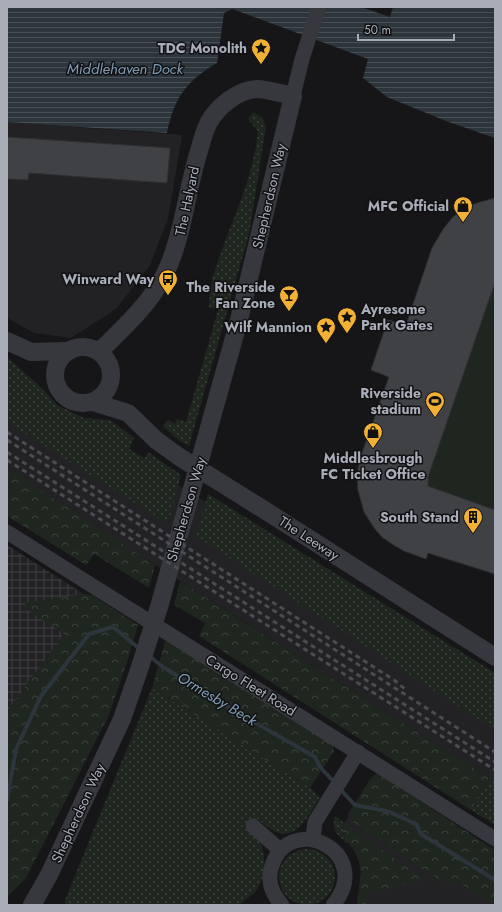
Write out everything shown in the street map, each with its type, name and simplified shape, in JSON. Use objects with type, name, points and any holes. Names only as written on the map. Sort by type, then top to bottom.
[{"type":"street","points":[[293,96],[302,59],[319,7]]},
{"type":"street","name":"The Halyard","points":[[99,352],[128,324],[149,300],[157,290],[169,267],[178,243],[192,172],[204,133],[213,115],[221,106],[234,96],[257,89],[293,96]]},
{"type":"street","name":"Shepherdson Way","points":[[32,905],[49,875],[122,719],[140,670],[239,320],[293,96]]},
{"type":"street","points":[[7,341],[31,352],[55,380]]},
{"type":"street","points":[[31,352],[67,351],[83,347],[91,348],[99,352],[106,359],[110,368],[111,377],[109,387],[103,395],[93,402],[86,404],[76,403],[67,399],[60,392],[54,374],[56,364],[67,351]]},
{"type":"street","name":"The Leeway","points":[[111,377],[127,407],[128,413]]},
{"type":"street","name":"The Leeway","points":[[93,402],[128,413],[156,440],[178,456],[495,657]]},
{"type":"street","name":"Cargo Fleet Road","points":[[7,532],[495,839]]},
{"type":"street","points":[[313,840],[314,822],[358,752]]},
{"type":"street","points":[[253,826],[280,850]]},
{"type":"street","points":[[275,903],[269,874],[273,861],[280,850],[301,840],[313,840],[326,844],[337,854],[344,866],[345,881],[338,901]]},
{"type":"shaded area","points":[[7,122],[182,135],[168,219],[150,265],[116,309],[71,338],[34,333],[7,318]]},
{"type":"shaded area","points":[[7,382],[201,499],[333,585],[495,684],[495,782],[7,470]]},
{"type":"shaded area","points":[[7,545],[90,598],[7,712]]},
{"type":"shaded area","points":[[351,813],[495,905],[357,905],[361,872],[359,861],[354,850],[345,839],[342,826]]},
{"type":"green space","points":[[253,112],[262,118],[266,126],[249,234],[189,446],[177,439],[163,426],[168,420],[175,424],[177,419],[186,422],[218,310],[209,307],[212,280],[246,187],[251,169],[258,131],[248,119]]},
{"type":"green space","name":"Riverside stadium","points":[[491,199],[495,199],[495,574],[428,553],[426,559],[403,550],[384,538],[369,521],[364,511],[357,481],[357,471],[361,455],[389,377],[371,370],[388,320],[406,325],[433,248],[445,226],[464,210]]},
{"type":"green space","points":[[7,357],[44,390],[57,405],[84,418],[109,420],[134,438],[129,449],[145,458],[148,452],[181,475],[168,524],[7,422]]},
{"type":"green space","points":[[7,468],[155,565],[149,588],[94,554],[86,565],[7,516]]},
{"type":"green space","points":[[208,494],[495,673],[495,730],[196,536]]},
{"type":"green space","points":[[180,581],[489,778],[471,810],[199,636],[205,623],[174,605]]},
{"type":"green space","points":[[84,594],[92,595],[138,625],[109,715],[26,878],[7,897],[7,712],[64,634],[23,607],[26,603]]},
{"type":"green space","points":[[166,639],[333,745],[334,751],[310,788],[152,688]]},
{"type":"green space","points":[[152,688],[310,788],[320,798],[301,825],[288,833],[281,833],[272,830],[257,819],[249,830],[260,842],[264,854],[263,875],[258,888],[254,893],[239,905],[65,905],[65,900]]},
{"type":"green space","points":[[376,774],[380,775],[495,850],[495,905],[451,878],[447,885],[351,821],[348,814],[371,778]]},
{"type":"green space","points":[[489,778],[495,782],[495,825],[471,810]]},
{"type":"green space","points":[[335,816],[344,823],[342,826],[345,839],[349,844],[336,833],[334,826]]},
{"type":"green space","points":[[344,823],[425,880],[367,894],[365,905],[357,905],[361,872],[359,861],[354,850],[345,839],[342,826]]},
{"type":"green space","points":[[302,849],[312,849],[327,857],[333,866],[335,877],[333,888],[327,897],[312,905],[302,905],[291,900],[284,893],[279,882],[279,872],[284,861],[291,854]]},
{"type":"water","name":"Middlehaven Dock","points":[[7,7],[361,7],[390,17],[393,7],[495,7],[495,138],[446,121],[387,97],[363,78],[368,59],[232,9],[224,13],[217,63],[197,77],[183,92],[173,110],[167,133],[7,122]]},
{"type":"building","points":[[7,137],[170,148],[167,183],[29,173],[28,180],[7,179]]},
{"type":"building","name":"Riverside stadium","points":[[495,198],[495,282],[428,477],[428,486],[495,510],[495,574],[428,553],[426,559],[404,551],[382,537],[364,512],[358,490],[357,476],[360,459],[389,377],[371,370],[388,320],[406,325],[432,248],[444,228],[453,217],[477,203]]},
{"type":"waterway","name":"Ormesby Beck","points":[[7,800],[16,749],[41,696],[89,634],[113,627],[141,650]]},
{"type":"waterway","name":"Ormesby Beck","points":[[148,655],[163,667],[233,710],[315,757],[320,767],[336,784]]},
{"type":"waterway","name":"Ormesby Beck","points":[[340,789],[355,805],[387,811],[416,824],[421,834],[495,880]]},
{"type":"railway","points":[[7,432],[394,680],[405,689]]},
{"type":"railway","points":[[7,440],[495,752]]},
{"type":"railway","points":[[7,452],[495,762]]},
{"type":"railway","points":[[7,460],[495,770]]},
{"type":"place","name":"TDC Monolith","points":[[261,65]]},
{"type":"place","name":"MFC Official","points":[[463,223]]},
{"type":"place","name":"Winward Way","points":[[168,296]]},
{"type":"place","name":"The Riverside Fan Zone","points":[[289,312]]},
{"type":"place","name":"Ayresome Park Gates","points":[[347,334]]},
{"type":"place","name":"Wilf Mannion","points":[[326,344]]},
{"type":"place","name":"Riverside stadium","points":[[435,418]]},
{"type":"place","name":"Middlesbrough FC Ticket Office","points":[[373,449]]},
{"type":"place","name":"South Stand","points":[[473,534]]}]
